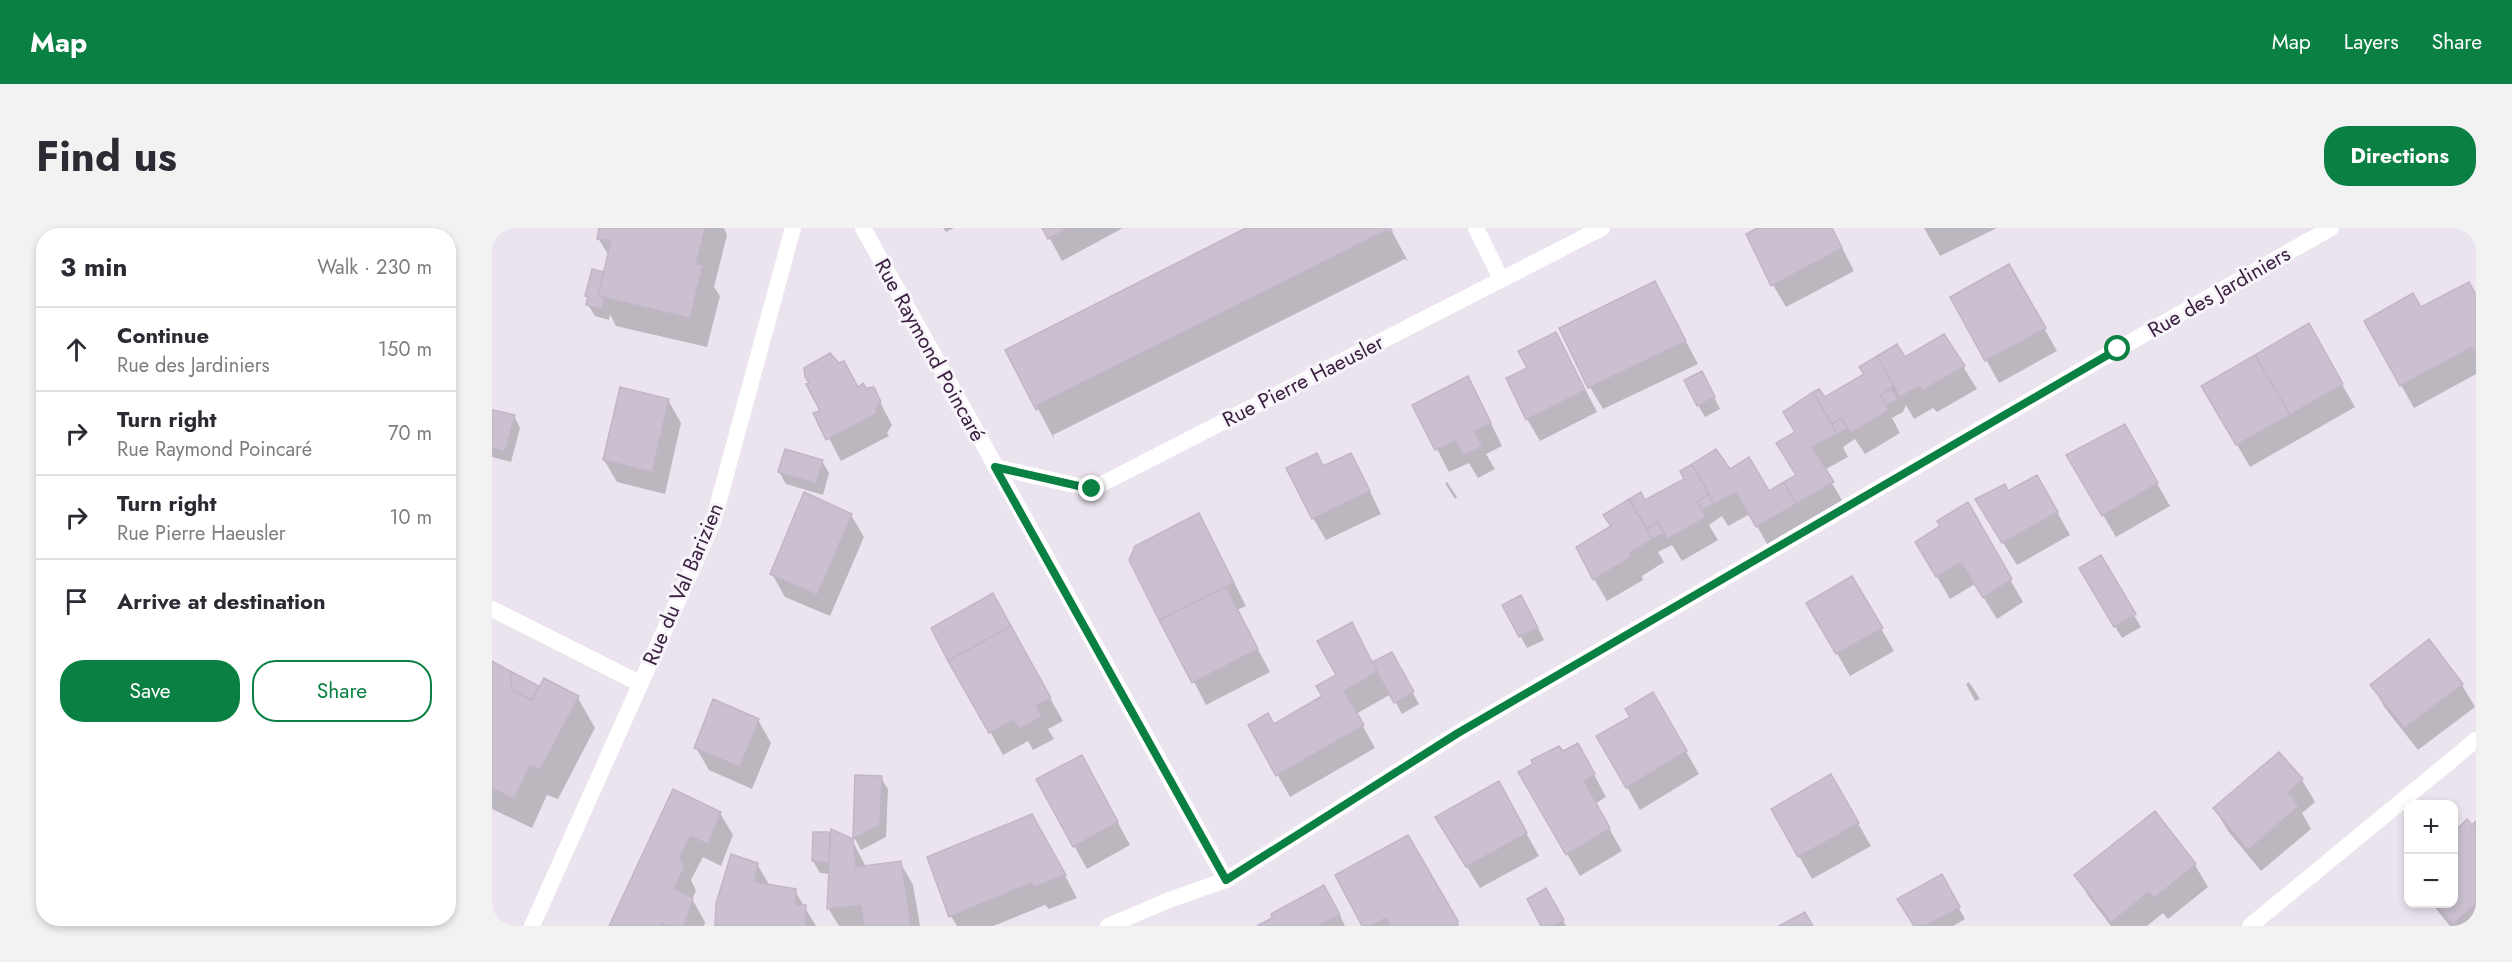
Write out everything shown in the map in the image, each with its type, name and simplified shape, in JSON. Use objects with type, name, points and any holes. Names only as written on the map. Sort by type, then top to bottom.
[{"type":"street","name":"Rue du Val Barizien","points":[[532,926],[713,522],[793,228]]},
{"type":"street","name":"Rue Raymond Poincaré","points":[[863,228],[1226,880]]},
{"type":"street","points":[[1476,228],[1502,279]]},
{"type":"street","name":"Rue Pierre Haeusler","points":[[995,467],[1092,489],[1602,228]]},
{"type":"street","name":"Rue des Jardiniers","points":[[1108,926],[1169,900],[1226,880],[1458,733],[2118,349],[2331,228]]},
{"type":"street","points":[[492,609],[641,684]]},
{"type":"street","points":[[2250,926],[2476,740]]},
{"type":"building","points":[[599,228],[705,228],[696,264],[703,265],[690,318],[598,296],[611,241],[597,239]]},
{"type":"building","points":[[1042,228],[1069,228],[1048,239]]},
{"type":"building","points":[[1246,228],[1390,228],[1392,231],[1389,233],[1387,230],[1037,405],[1039,408],[1036,410],[1005,350]]},
{"type":"building","points":[[1757,228],[1832,228],[1842,248],[1771,286],[1746,234]]},
{"type":"building","points":[[2009,264],[2046,328],[1985,361],[1950,297]]},
{"type":"building","points":[[592,269],[604,272],[598,296],[605,297],[602,309],[586,305],[588,297],[585,296]]},
{"type":"building","points":[[1655,281],[1686,341],[1588,388],[1559,328]]},
{"type":"building","points":[[2469,282],[2476,295],[2476,354],[2472,347],[2400,386],[2364,321],[2413,293],[2421,307]]},
{"type":"building","points":[[2309,323],[2343,384],[2290,415],[2255,355]]},
{"type":"building","points":[[1556,332],[1585,390],[1526,420],[1506,378],[1527,368],[1518,351]]},
{"type":"building","points":[[1944,334],[1965,366],[1923,390],[1919,386],[1900,397],[1877,356],[1897,344],[1905,357]]},
{"type":"building","points":[[830,353],[839,363],[844,361],[858,387],[863,383],[866,388],[874,387],[881,402],[875,409],[877,413],[826,440],[813,413],[820,411],[806,384],[809,383],[805,377],[804,368]]},
{"type":"building","points":[[2255,355],[2290,415],[2236,445],[2201,386]]},
{"type":"building","points":[[1877,356],[1893,385],[1891,389],[1880,395],[1889,410],[1851,433],[1841,418],[1832,424],[1813,392],[1819,389],[1825,397],[1864,374],[1859,367]]},
{"type":"building","points":[[1702,371],[1715,397],[1697,406],[1684,380]]},
{"type":"building","points":[[1468,376],[1491,423],[1474,432],[1483,446],[1463,456],[1456,441],[1435,450],[1412,405]]},
{"type":"building","points":[[620,387],[669,399],[652,472],[603,460]]},
{"type":"building","points":[[1891,389],[1898,399],[1887,406],[1880,395]]},
{"type":"building","points":[[1813,392],[1837,434],[1812,447],[1834,482],[1796,504],[1784,482],[1796,475],[1776,443],[1795,432],[1783,412]]},
{"type":"building","points":[[493,410],[515,415],[505,451],[492,448]]},
{"type":"building","points":[[1841,418],[1848,428],[1837,434],[1832,424]]},
{"type":"building","points":[[2125,424],[2158,483],[2102,516],[2066,455]]},
{"type":"building","points":[[785,449],[823,460],[816,484],[778,472]]},
{"type":"building","points":[[1716,449],[1730,469],[1749,457],[1769,491],[1784,482],[1796,504],[1756,527],[1736,492],[1714,504],[1692,464]]},
{"type":"building","points":[[1317,453],[1323,466],[1351,453],[1370,491],[1312,519],[1286,468]]},
{"type":"building","points":[[1692,464],[1709,494],[1697,502],[1706,517],[1667,539],[1658,522],[1647,529],[1629,499],[1641,492],[1645,500],[1684,479],[1680,471]]},
{"type":"building","points":[[2037,475],[2058,512],[2002,543],[1975,499],[2005,484],[2008,491]]},
{"type":"building","points":[[804,492],[852,514],[817,595],[770,574]]},
{"type":"building","points":[[1709,494],[1714,504],[1703,510],[1697,502]]},
{"type":"building","points":[[1629,499],[1652,539],[1630,553],[1631,557],[1593,580],[1576,547],[1611,526],[1603,515]]},
{"type":"building","points":[[1968,502],[2012,579],[1983,598],[1961,562],[1936,577],[1915,542],[1940,526],[1937,521]]},
{"type":"building","points":[[1199,513],[1234,583],[1159,620],[1129,560],[1135,546]]},
{"type":"building","points":[[1658,522],[1664,534],[1652,539],[1647,529]]},
{"type":"building","points":[[2101,555],[2136,614],[2114,627],[2079,568]]},
{"type":"building","points":[[1852,576],[1883,628],[1836,654],[1806,603]]},
{"type":"building","points":[[1226,587],[1258,649],[1192,683],[1159,620]]},
{"type":"building","points":[[993,593],[1011,626],[948,661],[931,628]]},
{"type":"building","points":[[1521,595],[1538,628],[1519,637],[1502,605]]},
{"type":"building","points":[[1352,622],[1377,672],[1344,691],[1364,725],[1276,776],[1248,725],[1268,713],[1274,724],[1322,696],[1316,686],[1336,675],[1317,641]]},
{"type":"building","points":[[1011,626],[1051,698],[1036,706],[1042,716],[1019,729],[1014,720],[989,733],[948,661]]},
{"type":"building","points":[[2429,639],[2463,684],[2404,728],[2370,685]]},
{"type":"building","points":[[1392,652],[1414,692],[1394,703],[1372,662]]},
{"type":"building","points":[[492,661],[510,671],[512,691],[532,700],[544,678],[579,696],[540,770],[530,766],[514,799],[492,788]]},
{"type":"building","points":[[510,671],[539,686],[532,700],[512,691]]},
{"type":"building","points":[[1653,692],[1687,751],[1626,788],[1596,736],[1630,717],[1625,709]]},
{"type":"building","points":[[713,699],[759,719],[740,767],[694,748]]},
{"type":"building","points":[[1578,743],[1595,774],[1584,781],[1610,828],[1566,855],[1518,772],[1533,764],[1531,760],[1559,746],[1563,751]]},
{"type":"building","points":[[2279,752],[2303,779],[2288,792],[2299,806],[2248,850],[2213,808]]},
{"type":"building","points":[[1082,755],[1118,822],[1073,847],[1036,779]]},
{"type":"building","points":[[1831,774],[1859,823],[1798,857],[1771,809]]},
{"type":"building","points":[[855,775],[882,776],[880,825],[853,839]]},
{"type":"building","points":[[1499,781],[1527,833],[1466,867],[1435,817]]},
{"type":"building","points":[[673,789],[721,812],[708,844],[690,836],[680,857],[684,868],[674,889],[693,898],[684,926],[667,926],[661,923],[660,926],[609,926]]},
{"type":"building","points":[[2155,811],[2196,864],[2154,898],[2149,892],[2111,922],[2074,875]]},
{"type":"building","points":[[1032,814],[1066,875],[1034,887],[1031,883],[949,917],[927,857]]},
{"type":"building","points":[[2467,819],[2472,825],[2476,821],[2476,904],[2453,924],[2439,908],[2458,908],[2458,828]]},
{"type":"building","points":[[831,829],[853,839],[856,867],[901,861],[911,926],[864,926],[861,905],[827,909]]},
{"type":"building","points":[[813,832],[830,832],[829,863],[812,861]]},
{"type":"building","points":[[1408,835],[1458,921],[1457,926],[1391,926],[1386,918],[1370,926],[1362,926],[1335,875]]},
{"type":"building","points":[[731,854],[758,863],[754,882],[796,889],[796,905],[806,905],[805,926],[715,926],[716,904]]},
{"type":"building","points":[[1942,874],[1960,907],[1925,926],[1914,926],[1897,899]]},
{"type":"building","points":[[1324,885],[1340,915],[1321,924],[1322,926],[1257,926],[1272,918],[1271,914]]},
{"type":"building","points":[[1546,888],[1564,920],[1554,926],[1541,926],[1527,899]]},
{"type":"building","points":[[1805,912],[1813,926],[1779,926]]},
{"type":"route","points":[[1092,489],[995,467],[1226,880],[1458,733],[2118,349]]}]
